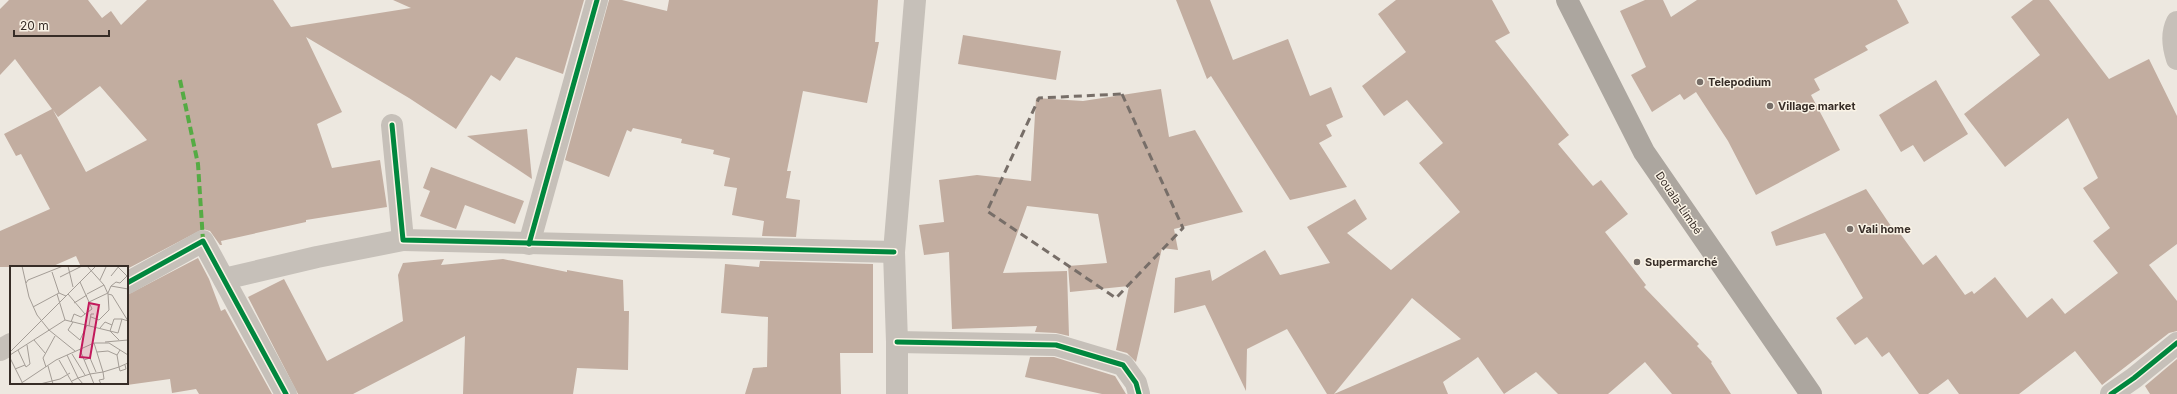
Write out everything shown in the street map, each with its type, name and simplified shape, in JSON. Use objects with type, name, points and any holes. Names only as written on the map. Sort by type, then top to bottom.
[{"type":"highway","name":"Douala-Limbé","points":[[1567,0],[1644,152],[1811,394]]},
{"type":"street","points":[[529,244],[597,0]]},
{"type":"street","points":[[896,394],[898,342],[894,252],[915,0]]},
{"type":"street","points":[[2177,22],[2174,27],[2173,45],[2177,59]]},
{"type":"street","points":[[392,125],[403,240]]},
{"type":"street","points":[[224,279],[317,257],[403,240],[894,252]]},
{"type":"street","points":[[128,282],[203,242],[286,394]]},
{"type":"street","points":[[898,342],[1056,345],[1123,365],[1136,383],[1139,394]]},
{"type":"street","points":[[2111,394],[2177,343]]},
{"type":"street","points":[[0,350],[10,345]]},
{"type":"highlighted area","points":[[1122,94],[1183,228],[1116,298],[987,211],[1039,98]]},
{"type":"building","points":[[9,0],[88,0],[102,18],[111,11],[121,25],[147,0],[273,0],[291,27],[411,8],[393,0],[584,0],[563,74],[516,57],[500,81],[491,75],[456,129],[409,98],[306,37],[342,112],[317,124],[332,168],[380,160],[387,207],[306,220],[306,222],[221,241],[222,245],[220,245],[210,231],[203,229],[128,268],[128,266],[81,266],[76,256],[53,266],[0,267],[0,231],[50,209],[21,154],[16,156],[4,134],[52,109],[15,59],[0,75],[0,9]],"holes":[[[100,86],[147,140],[86,172],[53,110],[58,117]]]},
{"type":"building","points":[[609,0],[622,0],[667,11],[669,0],[878,0],[875,42],[879,42],[867,103],[803,91],[787,171],[791,171],[786,198],[800,200],[796,237],[762,236],[764,221],[732,215],[737,188],[724,186],[730,158],[713,154],[714,150],[681,143],[682,139],[633,128],[631,132],[627,130],[609,177],[565,160]]},
{"type":"building","points":[[1176,0],[1210,0],[1233,60],[1288,39],[1310,96],[1331,87],[1343,117],[1326,125],[1332,136],[1319,143],[1347,187],[1290,200],[1211,76],[1207,79]]},
{"type":"building","points":[[1396,0],[1492,0],[1510,33],[1495,41],[1569,135],[1558,144],[1593,186],[1601,180],[1628,214],[1605,232],[1646,285],[1644,287],[1699,344],[1697,346],[1712,362],[1711,363],[1731,394],[1672,394],[1645,362],[1608,394],[1558,394],[1536,372],[1504,394],[1478,357],[1443,382],[1448,394],[1327,394],[1287,329],[1247,349],[1246,391],[1205,305],[1174,313],[1175,278],[1210,270],[1212,281],[1265,250],[1280,275],[1330,263],[1307,227],[1355,199],[1367,219],[1347,233],[1391,270],[1460,212],[1419,163],[1443,143],[1407,100],[1384,116],[1362,86],[1406,52],[1378,14]],"holes":[[[1412,298],[1461,339],[1334,394]]]},
{"type":"building","points":[[1645,0],[1663,0],[1671,17],[1697,0],[1897,0],[1909,23],[1865,46],[1868,50],[1814,79],[1820,90],[1811,95],[1840,150],[1756,195],[1728,141],[1696,92],[1684,100],[1680,94],[1652,112],[1631,75],[1646,67],[1620,11]]},
{"type":"building","points":[[2033,0],[2049,0],[2109,79],[2149,59],[2177,116],[2177,244],[2149,265],[2177,301],[2177,331],[2169,333],[2102,385],[2075,351],[2019,394],[1959,394],[1948,379],[1928,394],[1919,394],[1889,352],[1882,357],[1867,337],[1855,345],[1836,318],[1863,298],[1825,233],[1776,246],[1771,232],[1866,189],[1895,232],[1899,232],[1923,265],[1936,255],[1965,295],[1972,291],[1974,294],[1995,277],[2027,318],[2052,298],[2065,314],[2118,273],[2093,241],[2110,228],[2083,188],[2098,178],[2068,118],[2005,167],[1964,114],[2040,55],[2011,17]]},
{"type":"building","points":[[963,35],[1061,51],[1056,80],[958,64]]},
{"type":"building","points":[[1936,80],[1968,134],[1924,162],[1913,145],[1901,152],[1879,115]]},
{"type":"building","points":[[1161,89],[1169,137],[1195,130],[1243,212],[1174,229],[1178,250],[1162,248],[1136,362],[1127,353],[1116,350],[1129,286],[1070,292],[1068,266],[1107,263],[1098,214],[1027,206],[1003,273],[1067,271],[1069,336],[1056,333],[1035,332],[1037,326],[952,329],[949,252],[924,255],[919,225],[944,222],[939,180],[977,175],[1031,181],[1036,98],[1083,101]]},
{"type":"building","points":[[527,129],[532,179],[467,136]]},
{"type":"building","points":[[431,167],[524,201],[515,224],[465,205],[456,229],[420,216],[430,191],[423,188]]},
{"type":"building","points":[[198,258],[209,279],[221,311],[225,309],[272,394],[199,394],[196,389],[172,393],[170,379],[127,385],[128,294]]},
{"type":"building","points":[[444,259],[441,265],[503,259],[567,272],[567,270],[623,280],[624,311],[629,311],[628,370],[577,368],[573,394],[463,394],[465,336],[353,394],[298,394],[248,297],[284,279],[327,361],[403,321],[398,275],[403,263]]},
{"type":"building","points":[[760,261],[873,264],[873,353],[840,353],[841,394],[745,394],[753,368],[767,367],[768,317],[721,313],[725,264],[759,267]]},
{"type":"building","points":[[1030,357],[1054,357],[1115,376],[1126,394],[1102,394],[1025,377]]},
{"type":"building","points":[[2177,359],[2177,394],[2150,394],[2145,386]]},
{"type":"marked path","points":[[180,80],[198,164],[203,241]]},
{"type":"cycle path","points":[[529,244],[597,0]]},
{"type":"cycle path","points":[[392,125],[403,240],[894,252]]},
{"type":"cycle path","points":[[128,282],[203,241],[286,394]]},
{"type":"cycle path","points":[[897,342],[1056,345],[1123,365],[1136,383],[1139,394]]},
{"type":"cycle path","points":[[2111,394],[2134,378],[2177,343]]},
{"type":"place","name":"Telepodium","points":[[1700,82]]},
{"type":"place","name":"Village market","points":[[1770,106]]},
{"type":"place","name":"Vali home","points":[[1850,229]]},
{"type":"place","name":"Supermarché","points":[[1637,262]]}]
